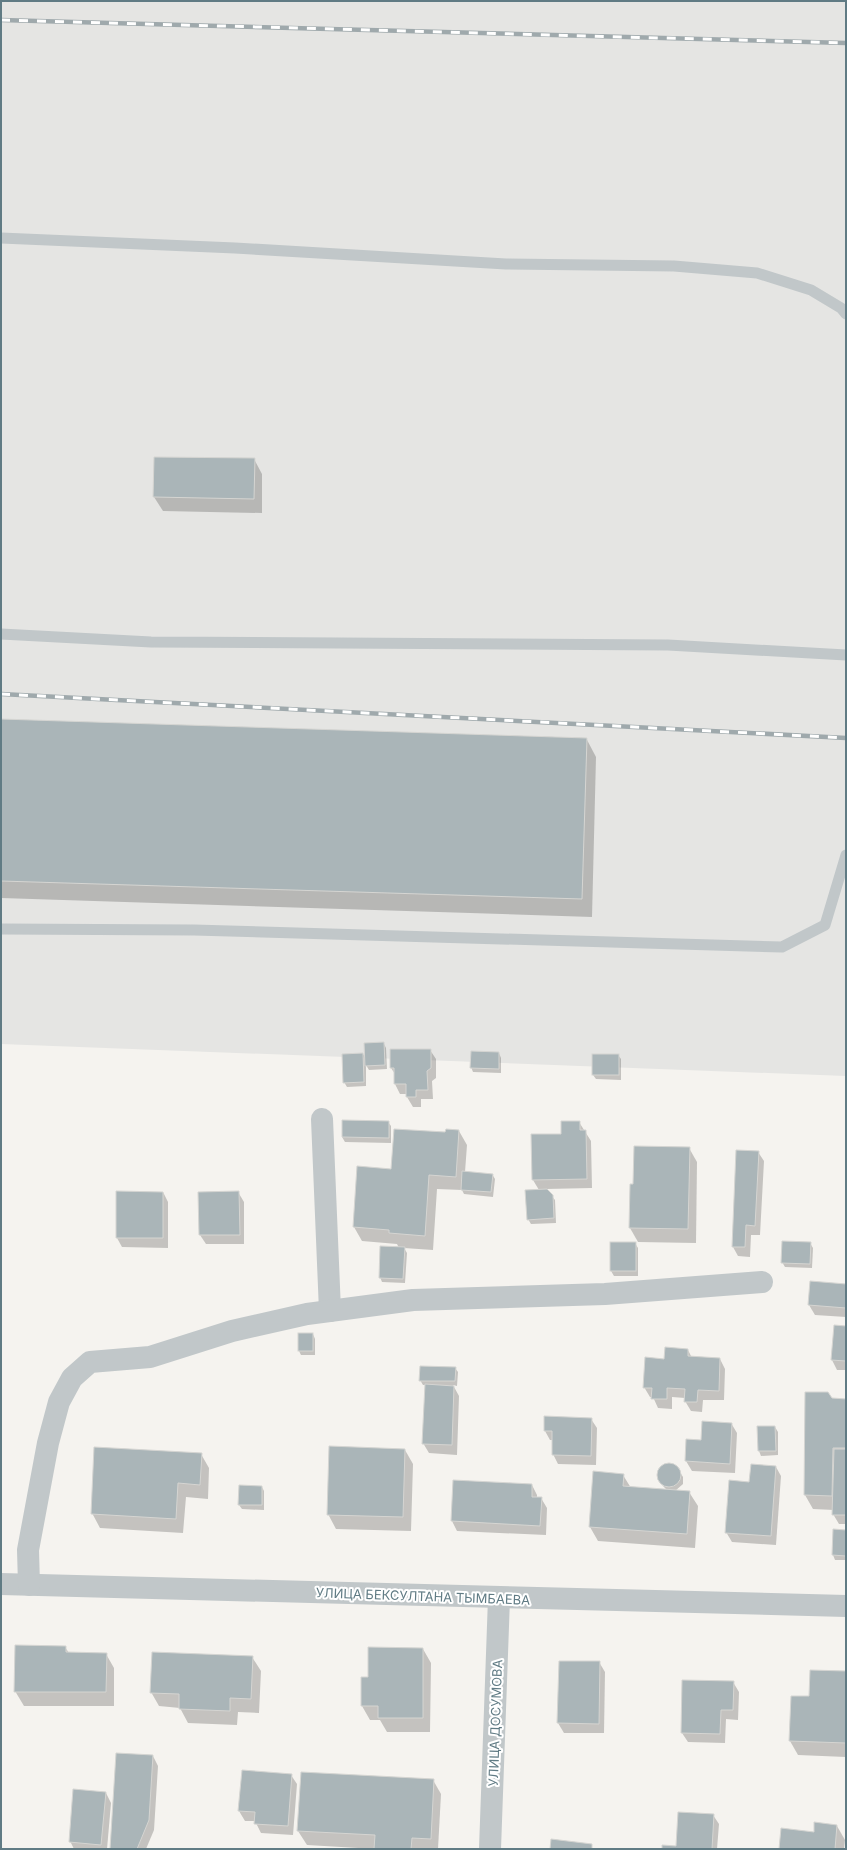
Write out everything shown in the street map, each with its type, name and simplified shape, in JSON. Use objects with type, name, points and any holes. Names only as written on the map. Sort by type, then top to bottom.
[{"type":"street","points":[[322,1119],[330,1311]]},
{"type":"street","points":[[29,1585],[28,1550],[48,1443],[59,1402],[72,1378],[90,1362],[150,1357],[232,1331],[307,1314],[413,1300],[605,1294],[762,1282]]},
{"type":"street","name":"УЛИЦА БЕКСУЛТАНА ТЫМБАЕВА","points":[[1,1584],[846,1606]]},
{"type":"street","name":"УЛИЦА ДОСУМОВА","points":[[490,1849],[499,1598]]},
{"type":"lane","points":[[1,238],[243,248],[506,264],[674,266],[750,272],[811,290],[841,308],[846,314]]},
{"type":"lane","points":[[1,634],[151,642],[668,645],[846,655]]},
{"type":"lane","points":[[1,929],[194,930],[782,947],[825,925],[846,855]]},
{"type":"shaded area","points":[[1,1],[846,1],[846,1076],[1,1044]]},
{"type":"building","points":[[154,457],[255,458],[254,499],[153,497]]},
{"type":"building","points":[[1,719],[587,738],[582,899],[1,881]]},
{"type":"building","points":[[384,1042],[385,1065],[365,1066],[364,1043]]},
{"type":"building","points":[[390,1049],[431,1049],[431,1068],[427,1071],[428,1090],[416,1090],[416,1097],[406,1097],[406,1084],[394,1084],[394,1068],[390,1068]]},
{"type":"building","points":[[471,1051],[499,1052],[499,1069],[470,1068]]},
{"type":"building","points":[[363,1053],[364,1082],[343,1083],[342,1054]]},
{"type":"building","points":[[592,1054],[619,1054],[619,1075],[592,1075]]},
{"type":"building","points":[[342,1120],[389,1121],[389,1138],[342,1137]]},
{"type":"building","points":[[561,1121],[580,1121],[580,1130],[586,1130],[587,1179],[532,1180],[531,1134],[561,1134]]},
{"type":"building","points":[[394,1129],[445,1132],[446,1129],[459,1130],[456,1177],[429,1175],[425,1236],[389,1233],[389,1230],[353,1227],[357,1166],[391,1169]]},
{"type":"building","points":[[634,1146],[690,1147],[688,1229],[629,1228],[630,1184],[633,1184]]},
{"type":"building","points":[[736,1150],[759,1151],[755,1226],[746,1225],[745,1247],[732,1247]]},
{"type":"building","points":[[462,1171],[493,1174],[491,1192],[461,1190]]},
{"type":"building","points":[[547,1189],[553,1195],[554,1218],[527,1220],[525,1190]]},
{"type":"building","points":[[116,1191],[163,1192],[163,1238],[116,1238]]},
{"type":"building","points":[[239,1191],[240,1235],[199,1235],[198,1192]]},
{"type":"building","points":[[782,1241],[811,1242],[810,1264],[781,1263]]},
{"type":"building","points":[[610,1242],[636,1242],[636,1271],[610,1271]]},
{"type":"building","points":[[380,1246],[405,1247],[403,1279],[379,1278]]},
{"type":"building","points":[[810,1281],[846,1284],[846,1308],[808,1305]]},
{"type":"building","points":[[834,1325],[846,1326],[846,1361],[831,1360]]},
{"type":"building","points":[[298,1333],[313,1333],[313,1351],[298,1351]]},
{"type":"building","points":[[665,1347],[688,1349],[688,1356],[720,1358],[719,1391],[698,1390],[697,1402],[684,1402],[685,1389],[667,1388],[667,1399],[651,1399],[652,1388],[643,1388],[645,1357],[664,1359]]},
{"type":"building","points":[[420,1366],[456,1367],[455,1381],[419,1381]]},
{"type":"building","points":[[425,1384],[454,1386],[452,1445],[422,1444]]},
{"type":"building","points":[[805,1392],[828,1392],[832,1398],[846,1399],[846,1448],[833,1448],[832,1496],[804,1495]]},
{"type":"building","points":[[544,1416],[592,1418],[591,1456],[552,1455],[552,1431],[544,1431]]},
{"type":"building","points":[[702,1421],[732,1423],[730,1464],[685,1461],[686,1439],[701,1440]]},
{"type":"building","points":[[757,1426],[775,1426],[776,1451],[758,1451]]},
{"type":"building","points":[[329,1446],[405,1449],[403,1517],[327,1515]]},
{"type":"building","points":[[94,1447],[202,1453],[200,1485],[178,1483],[176,1519],[91,1514]]},
{"type":"building","points":[[834,1449],[846,1449],[846,1515],[832,1515]]},
{"type":"building","points":[[669,1463],[674,1464],[680,1470],[680,1480],[674,1486],[669,1487],[664,1486],[658,1480],[657,1475],[658,1470],[664,1464]]},
{"type":"building","points":[[751,1464],[776,1466],[771,1536],[725,1533],[729,1480],[749,1482]]},
{"type":"building","points":[[593,1471],[624,1474],[623,1486],[690,1491],[687,1534],[589,1527]]},
{"type":"building","points":[[453,1480],[532,1484],[532,1497],[542,1497],[540,1526],[451,1521]]},
{"type":"building","points":[[239,1485],[262,1486],[262,1505],[238,1505]]},
{"type":"building","points":[[833,1529],[846,1530],[846,1556],[832,1555]]},
{"type":"building","points":[[15,1645],[66,1646],[66,1652],[107,1653],[106,1692],[14,1692]]},
{"type":"building","points":[[368,1647],[423,1648],[423,1718],[378,1718],[378,1706],[361,1706],[361,1677],[368,1677]]},
{"type":"building","points":[[152,1652],[253,1656],[251,1699],[230,1698],[230,1711],[179,1709],[179,1694],[150,1693]]},
{"type":"building","points":[[559,1661],[600,1661],[599,1724],[557,1723]]},
{"type":"building","points":[[810,1670],[846,1671],[846,1743],[789,1741],[791,1696],[809,1696]]},
{"type":"building","points":[[682,1680],[734,1681],[733,1710],[721,1710],[720,1734],[681,1733]]},
{"type":"building","points":[[116,1753],[153,1755],[149,1820],[137,1849],[110,1849]]},
{"type":"building","points":[[242,1770],[292,1774],[288,1826],[254,1824],[255,1812],[238,1811]]},
{"type":"building","points":[[301,1772],[434,1779],[431,1839],[412,1838],[411,1849],[374,1849],[375,1835],[297,1831]]},
{"type":"building","points":[[73,1789],[106,1792],[101,1845],[69,1842]]},
{"type":"building","points":[[678,1812],[714,1814],[712,1849],[662,1849],[662,1845],[676,1846]]},
{"type":"building","points":[[814,1822],[837,1825],[835,1849],[779,1849],[781,1828],[814,1832]]},
{"type":"building","points":[[551,1839],[592,1844],[592,1849],[550,1849]]},
{"type":"railway","points":[[1,20],[846,43]]},
{"type":"railway","points":[[1,694],[846,738]]}]
